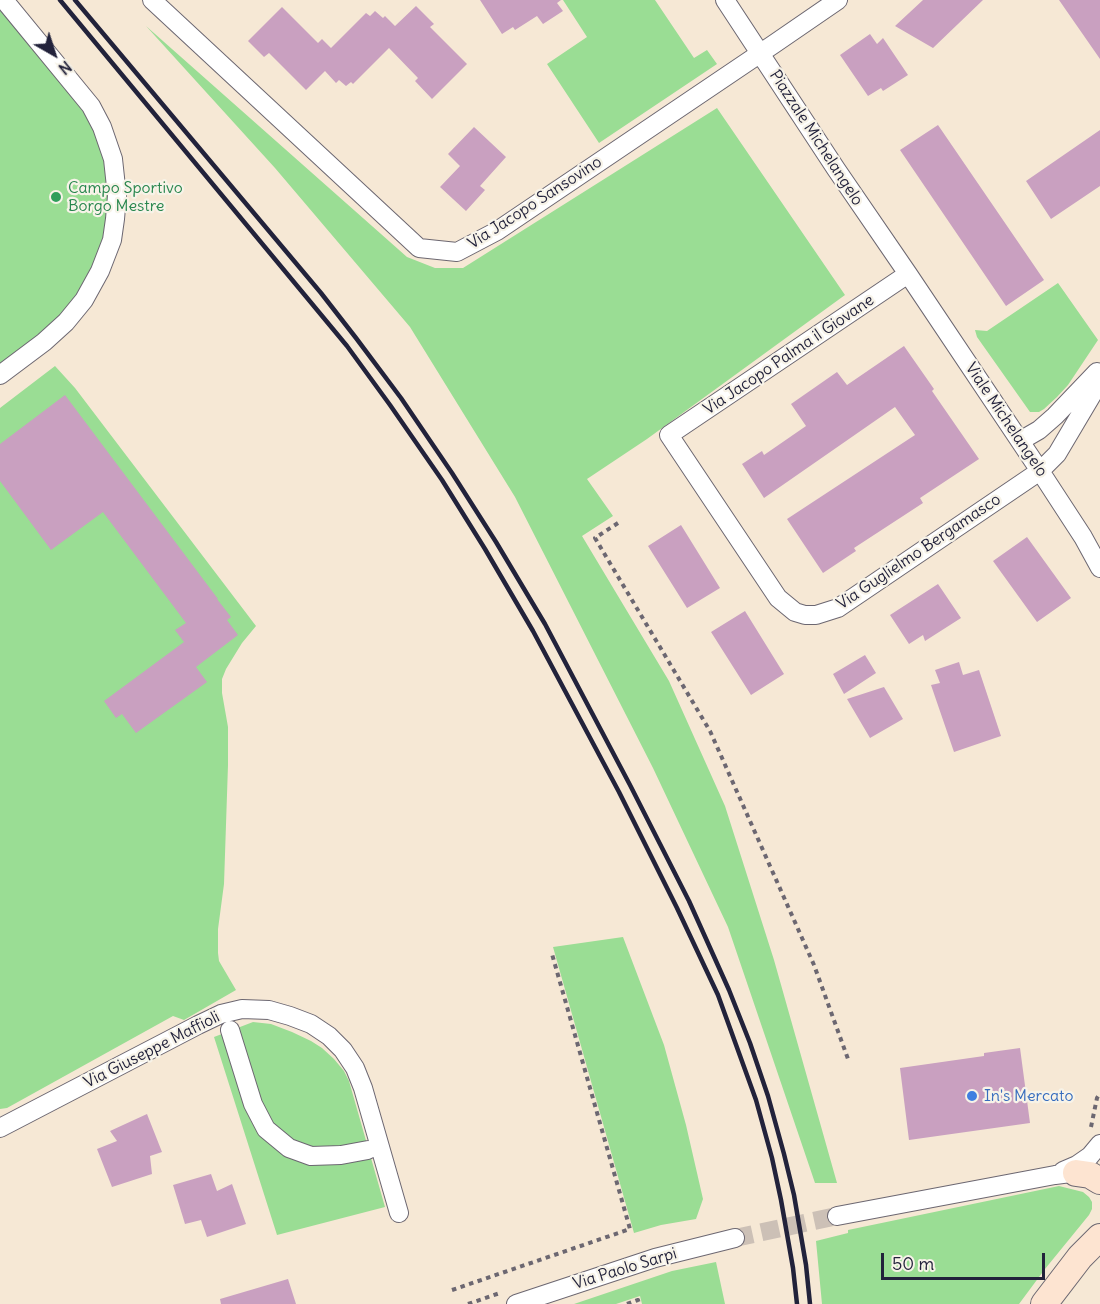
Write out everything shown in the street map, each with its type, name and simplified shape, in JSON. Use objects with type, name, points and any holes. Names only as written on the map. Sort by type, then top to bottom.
[{"type":"street","points":[[0,375],[44,342],[66,322],[84,300],[100,271],[112,240],[117,196],[113,159],[102,127],[91,106],[4,0]]},
{"type":"street","name":"Piazzale Michelangelo","points":[[725,0],[836,169],[909,274]]},
{"type":"street","points":[[761,53],[838,0]]},
{"type":"street","name":"Via Jacopo Sansovino","points":[[155,2],[419,248],[458,252],[497,231],[761,53]]},
{"type":"street","name":"Via Jacopo Palma il Giovane","points":[[669,435],[909,274]]},
{"type":"street","name":"Viale Michelangelo","points":[[909,274],[1089,546],[1100,568]]},
{"type":"street","points":[[1020,441],[1055,417],[1100,369]]},
{"type":"street","name":"Via Guglielmo Bergamasco","points":[[669,435],[778,598],[795,612],[816,615],[838,608],[1040,471],[1057,454],[1067,439],[1100,378]]},
{"type":"street","name":"Via Giuseppe Maffioli","points":[[0,1128],[221,1014],[242,1009],[269,1010],[311,1024],[329,1036],[343,1050],[355,1068],[363,1088],[399,1214]]},
{"type":"street","points":[[230,1030],[253,1104],[266,1129],[289,1148],[311,1156],[341,1155],[368,1149]]},
{"type":"street","points":[[837,1216],[1083,1174],[1077,1165],[1090,1156],[1095,1137]]},
{"type":"street","points":[[1044,1304],[1080,1257],[1099,1237]]},
{"type":"street","name":"Via Paolo Sarpi","points":[[516,1304],[655,1258],[735,1238]]},
{"type":"path","points":[[618,523],[596,538],[710,731],[814,965],[848,1059]]},
{"type":"path","points":[[452,1290],[630,1229],[552,954]]},
{"type":"path","points":[[1095,1137],[1100,1093]]},
{"type":"path","points":[[627,1304],[638,1300],[639,1304]]},
{"type":"green space","points":[[563,0],[655,0],[694,58],[707,50],[717,64],[599,143],[547,64],[587,37]]},
{"type":"green space","name":"Campo Sportivo Borgo Mestre","points":[[0,8],[87,116],[106,156],[112,187],[101,260],[66,314],[0,367]]},
{"type":"green space","points":[[146,26],[407,257],[435,268],[463,268],[717,108],[845,295],[647,439],[587,479],[613,516],[582,536],[669,681],[725,806],[774,960],[837,1183],[815,1183],[728,927],[653,768],[515,497],[410,327],[275,168]]},
{"type":"green space","points":[[1058,283],[1098,340],[1068,385],[1057,397],[1039,412],[1030,412],[977,337],[975,330],[987,331]]},
{"type":"green space","points":[[55,366],[75,388],[256,626],[242,643],[222,679],[228,727],[228,765],[224,884],[218,929],[218,953],[219,961],[236,990],[184,1020],[173,1016],[7,1108],[0,1109],[0,408]]},
{"type":"green space","points":[[623,937],[664,1045],[703,1199],[696,1219],[661,1225],[634,1233],[553,947]]},
{"type":"green space","points":[[253,1022],[271,1024],[311,1041],[322,1048],[344,1071],[349,1081],[385,1207],[277,1235],[214,1037]]},
{"type":"green space","points":[[1059,1186],[1083,1192],[1092,1202],[1092,1209],[1019,1304],[822,1304],[816,1241],[848,1233],[848,1230]]},
{"type":"green space","points":[[716,1262],[725,1304],[642,1304],[640,1296],[616,1304],[574,1304],[672,1271]]},
{"type":"building","points":[[480,0],[561,0],[557,3],[563,11],[543,24],[537,16],[515,30],[513,27],[502,34]]},
{"type":"building","points":[[923,0],[983,0],[933,48],[895,26]]},
{"type":"building","points":[[1059,0],[1100,0],[1100,59]]},
{"type":"building","points":[[416,6],[434,24],[430,27],[467,64],[432,99],[415,81],[418,78],[389,48],[353,84],[351,82],[346,86],[339,80],[336,83],[325,71],[306,90],[269,53],[264,57],[248,41],[282,7],[318,43],[322,39],[331,48],[366,13],[370,16],[375,11],[383,18],[385,16],[395,26]]},
{"type":"building","points":[[870,34],[877,44],[883,38],[908,75],[883,91],[881,88],[868,96],[840,55]]},
{"type":"building","points":[[938,125],[1044,280],[1006,306],[900,150]]},
{"type":"building","points":[[474,127],[506,157],[480,186],[485,190],[466,211],[440,187],[460,166],[448,154]]},
{"type":"building","points":[[1100,130],[1100,186],[1051,219],[1026,181]]},
{"type":"building","points":[[904,346],[979,459],[920,498],[923,503],[854,548],[856,551],[823,573],[787,519],[915,435],[895,407],[764,498],[742,464],[762,451],[764,455],[806,426],[791,404],[837,372],[847,385]]},
{"type":"building","points":[[65,395],[231,617],[227,620],[238,635],[196,667],[207,682],[136,733],[122,714],[116,718],[104,701],[184,642],[175,630],[186,623],[103,512],[51,550],[0,481],[0,444]]},
{"type":"building","points":[[681,525],[720,588],[687,608],[648,546]]},
{"type":"building","points":[[1027,537],[1071,598],[1037,622],[993,561]]},
{"type":"building","points":[[938,584],[961,618],[925,641],[923,635],[909,644],[890,615]]},
{"type":"building","points":[[745,611],[784,674],[751,695],[711,632]]},
{"type":"building","points":[[865,655],[876,673],[844,694],[833,674]]},
{"type":"building","points":[[959,662],[963,675],[979,670],[1001,736],[954,752],[931,685],[940,683],[935,670]]},
{"type":"building","points":[[884,687],[903,719],[870,738],[847,699]]},
{"type":"building","points":[[1020,1048],[1030,1123],[909,1140],[900,1068],[984,1056],[984,1053]]},
{"type":"building","points":[[147,1114],[162,1152],[150,1156],[152,1174],[112,1187],[97,1149],[117,1141],[110,1131]]},
{"type":"building","points":[[211,1174],[217,1191],[232,1184],[246,1224],[207,1237],[201,1220],[185,1224],[173,1185]]},
{"type":"building","points":[[288,1279],[296,1304],[221,1304],[220,1299]]},
{"type":"tunnel","points":[[735,1238],[837,1216]]},
{"type":"railway","points":[[60,0],[347,346],[442,480],[533,631],[619,792],[718,995],[756,1100],[772,1158],[793,1268],[797,1304]]},
{"type":"railway","points":[[75,0],[321,293],[356,338],[401,398],[452,473],[545,624],[689,901],[750,1043],[768,1096],[794,1195],[810,1304]]},
{"type":"place","name":"Campo Sportivo Borgo Mestre","points":[[56,197]]},
{"type":"place","name":"In's Mercato","points":[[972,1096]]}]
